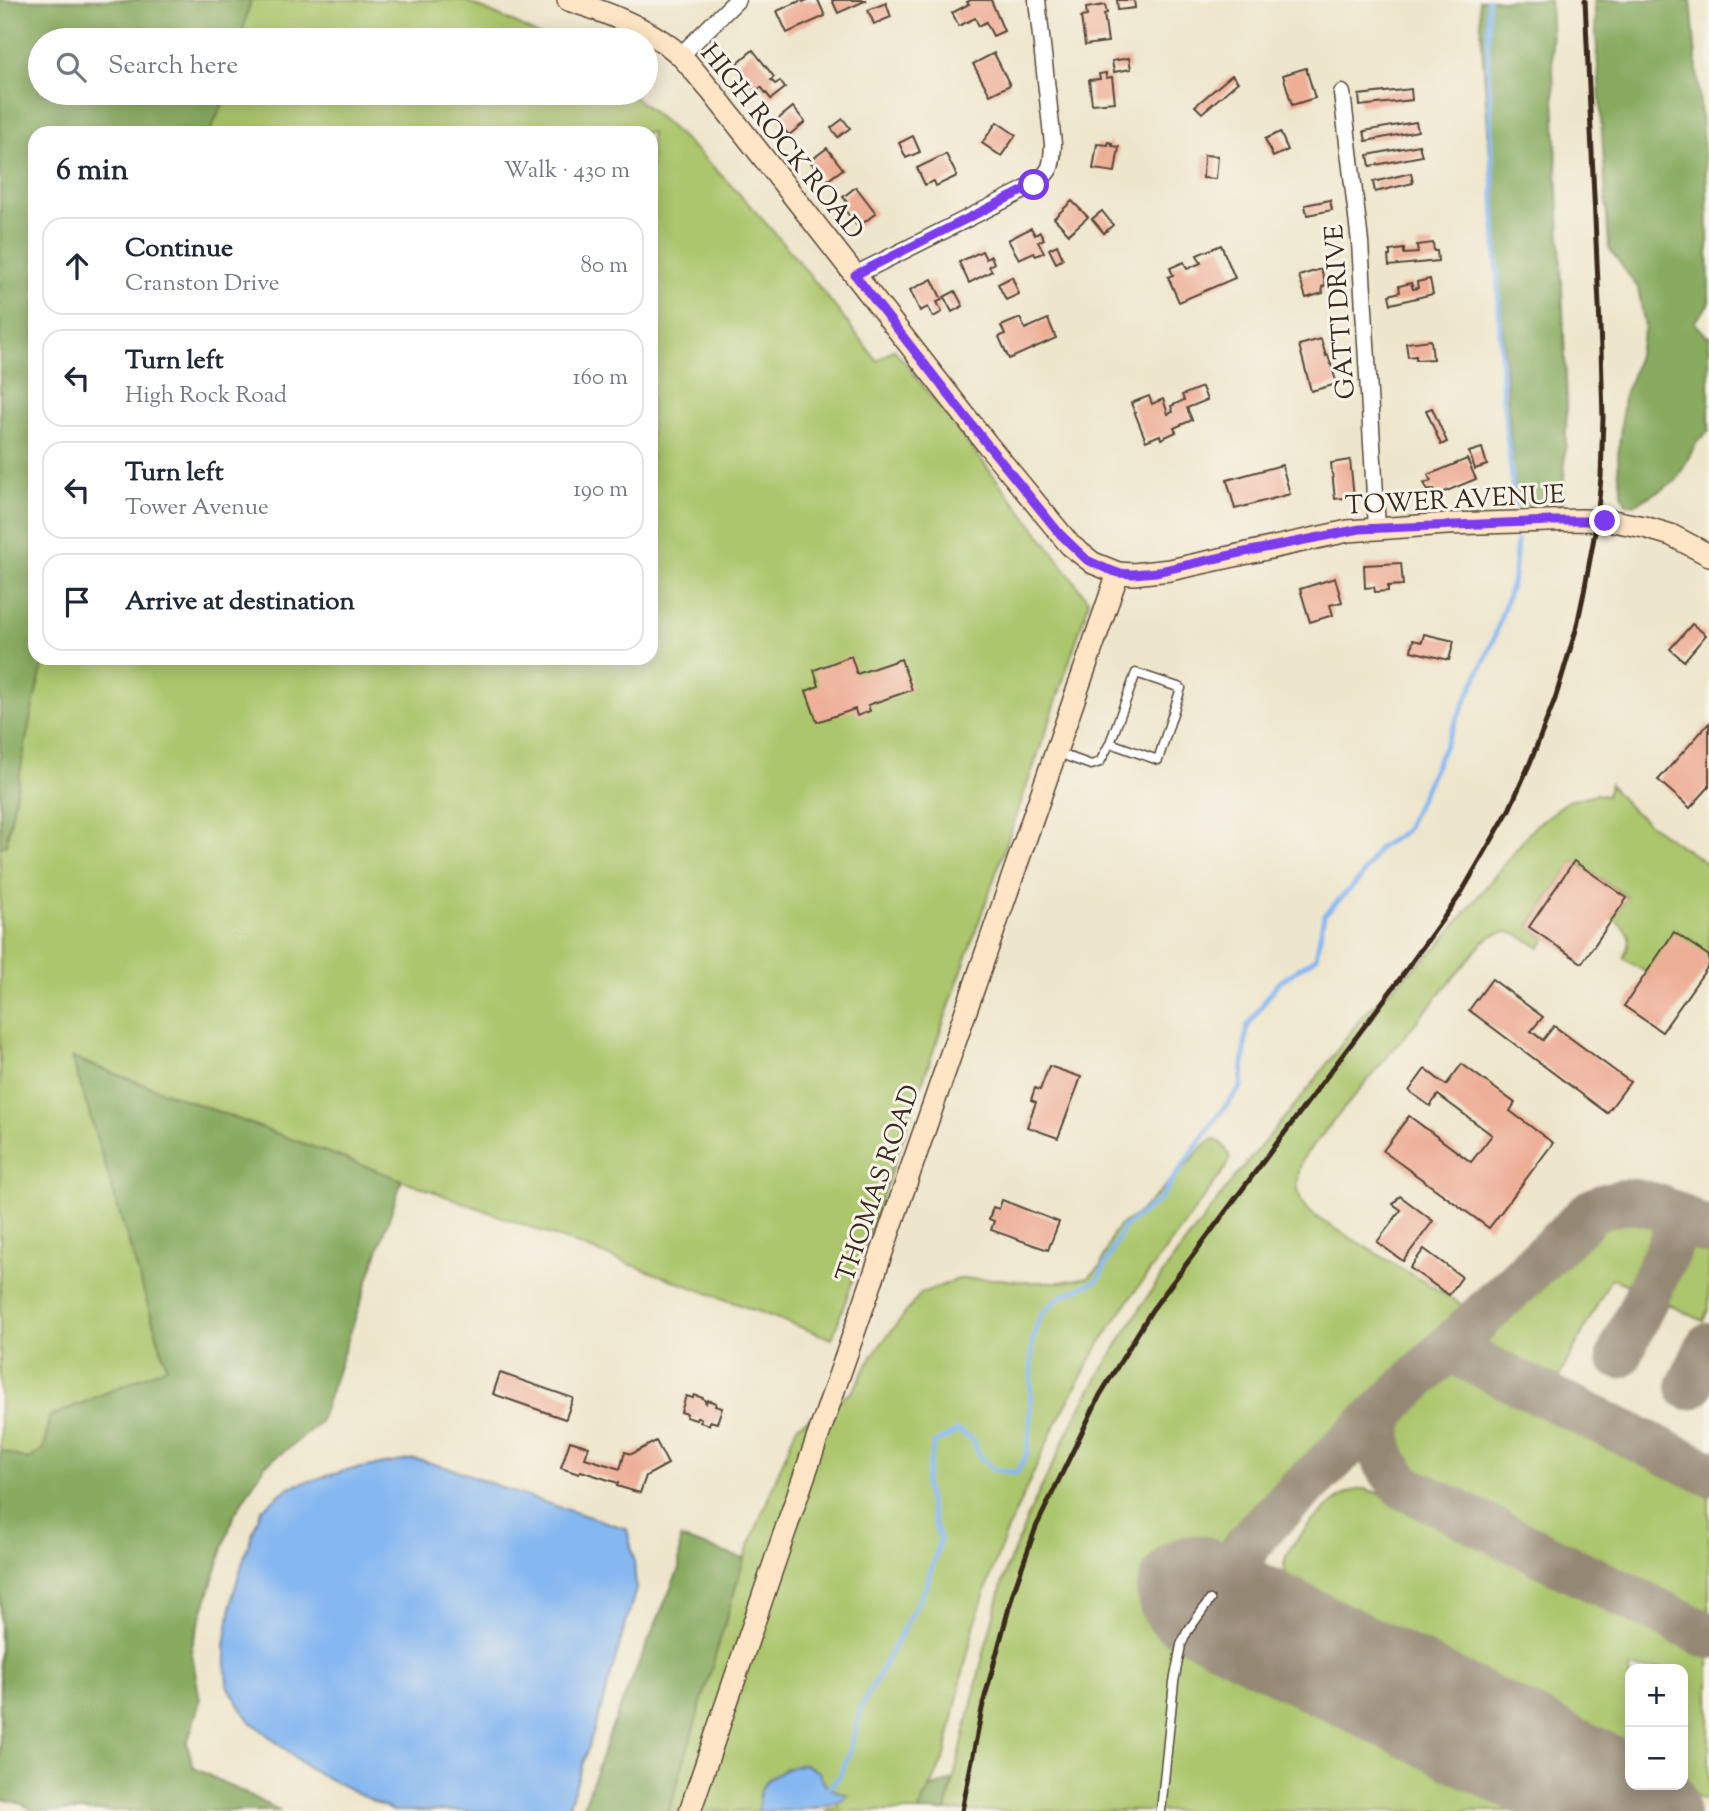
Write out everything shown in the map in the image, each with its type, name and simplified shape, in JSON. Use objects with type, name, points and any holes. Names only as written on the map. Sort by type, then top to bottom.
[{"type":"main road","name":"HIGH ROCK ROAD","points":[[569,0],[608,13],[636,28]]},
{"type":"main road","name":"HIGH ROCK ROAD","points":[[658,40],[680,56],[712,92],[1060,534],[1087,560],[1118,573]]},
{"type":"main road","name":"TOWER AVENUE","points":[[1118,573],[1156,572],[1333,534],[1377,528],[1517,522],[1605,521],[1644,527],[1683,541],[1709,555]]},
{"type":"main road","name":"THOMAS ROAD","points":[[690,1811],[1118,573]]},
{"type":"street","points":[[680,56],[737,0]]},
{"type":"street","points":[[855,275],[1034,185],[1047,174],[1052,164],[1053,144],[1037,0]]},
{"type":"street","name":"GATTI DRIVE","points":[[1342,93],[1360,242],[1377,528]]},
{"type":"lane","points":[[1055,752],[1091,765],[1100,762],[1110,743],[1136,673],[1181,688],[1158,760],[1110,743]]},
{"type":"lane","points":[[1161,1811],[1174,1682],[1181,1645],[1210,1600]]},
{"type":"green space","points":[[0,0],[463,0],[525,28],[28,28],[28,105],[643,105],[698,152],[762,218],[877,361],[894,349],[1045,541],[1089,602],[832,1339],[73,1058],[167,1368],[49,1417],[41,1453],[27,1460],[0,1450]]},
{"type":"green space","points":[[0,0],[251,0],[243,28],[28,28],[28,105],[223,105],[212,126],[28,126],[28,665],[43,665],[6,845],[0,848]]},
{"type":"green space","points":[[1479,0],[1550,0],[1567,405],[1563,505],[1515,506]]},
{"type":"green space","points":[[1594,0],[1691,0],[1707,187],[1709,305],[1694,322],[1709,335],[1709,431],[1697,442],[1676,481],[1634,505],[1626,503],[1623,497],[1618,457],[1624,397],[1645,327],[1638,288],[1609,248]]},
{"type":"green space","points":[[1610,784],[1619,797],[1642,819],[1709,865],[1709,956],[1647,973],[1623,958],[1629,940],[1627,931],[1613,918],[1627,897],[1574,861],[1529,926],[1546,939],[1540,948],[1519,935],[1507,932],[1484,941],[1305,1155],[1300,1167],[1298,1188],[1307,1208],[1319,1219],[1464,1306],[1234,1527],[1210,1562],[1177,1626],[1556,1811],[946,1811],[1006,1570],[1032,1507],[1077,1414],[1146,1299],[1235,1177],[1310,1087],[1364,1014],[1439,945],[1535,826],[1568,801],[1596,794],[1607,796]]},
{"type":"green space","points":[[72,1058],[402,1180],[320,1422],[265,1465],[233,1517],[191,1648],[200,1701],[187,1744],[194,1768],[281,1811],[33,1811],[22,1804],[0,1799],[0,1450],[27,1460],[40,1452],[46,1443],[49,1417],[167,1367]]},
{"type":"green space","points":[[1213,1139],[1227,1151],[1230,1158],[1227,1166],[1120,1312],[1093,1355],[1052,1431],[1009,1527],[975,1623],[945,1756],[919,1811],[824,1811],[838,1806],[824,1782],[786,1768],[764,1785],[759,1811],[669,1811],[744,1559],[797,1426],[853,1391],[874,1353],[921,1293],[959,1279],[1061,1282],[1089,1277],[1100,1267],[1113,1234],[1120,1225],[1137,1214]]},
{"type":"green space","points":[[1620,1209],[1661,1229],[1633,1287],[1611,1278],[1557,1381],[1483,1343],[1486,1337]]},
{"type":"green space","points":[[1689,1243],[1709,1253],[1709,1308],[1703,1321],[1661,1301]]},
{"type":"green space","points":[[1452,1371],[1709,1496],[1709,1619],[1415,1474],[1404,1459],[1399,1444],[1401,1431],[1416,1405]]},
{"type":"green space","points":[[1364,1489],[1381,1494],[1709,1653],[1709,1802],[1684,1790],[1688,1790],[1688,1664],[1625,1664],[1625,1762],[1299,1601],[1285,1577],[1284,1567],[1288,1553],[1311,1523],[1331,1504],[1350,1492]]},
{"type":"green space","points":[[680,1538],[744,1559],[669,1811],[582,1811],[611,1729],[679,1569]]},
{"type":"green space","points":[[953,1780],[946,1811],[919,1811],[931,1787]]},
{"type":"water","points":[[415,1459],[456,1470],[519,1494],[627,1529],[634,1560],[636,1589],[567,1811],[393,1811],[309,1769],[248,1719],[227,1684],[225,1646],[233,1595],[261,1510],[289,1487],[348,1470]]},
{"type":"water","points":[[803,1764],[819,1772],[830,1788],[848,1795],[820,1807],[759,1811],[761,1791],[770,1778]]},
{"type":"building","points":[[802,0],[818,0],[825,16],[787,33],[777,11]]},
{"type":"building","points":[[832,0],[867,0],[838,13]]},
{"type":"building","points":[[991,0],[1004,31],[993,36],[986,22],[979,26],[975,18],[959,26],[952,13],[969,4],[967,2]]},
{"type":"building","points":[[1117,0],[1134,0],[1135,8],[1118,10]]},
{"type":"building","points":[[886,3],[891,17],[874,24],[868,10]]},
{"type":"building","points":[[1105,5],[1108,42],[1085,45],[1081,17],[1087,16],[1086,8]]},
{"type":"building","points":[[753,50],[774,77],[771,80],[775,84],[780,81],[785,88],[771,99],[761,87],[756,91],[735,65]]},
{"type":"building","points":[[994,53],[1010,85],[990,95],[973,64]]},
{"type":"building","points":[[1129,58],[1131,69],[1114,72],[1112,61]]},
{"type":"building","points":[[1306,68],[1315,98],[1292,105],[1283,75]]},
{"type":"building","points":[[1106,73],[1106,78],[1112,77],[1115,102],[1092,104],[1089,80],[1100,79],[1099,74]]},
{"type":"building","points":[[1232,75],[1238,82],[1202,113],[1195,106]]},
{"type":"building","points":[[1411,89],[1412,100],[1360,106],[1359,95]]},
{"type":"building","points":[[793,107],[805,122],[789,135],[777,120]]},
{"type":"building","points":[[843,119],[850,128],[838,137],[831,128]]},
{"type":"building","points":[[997,122],[1016,135],[1001,156],[982,143]]},
{"type":"building","points":[[1416,122],[1418,131],[1366,141],[1364,131]]},
{"type":"building","points":[[1280,132],[1288,150],[1273,157],[1265,139]]},
{"type":"building","points":[[913,136],[920,152],[906,158],[899,143]]},
{"type":"building","points":[[1108,142],[1119,147],[1115,172],[1093,169],[1097,144],[1108,145]]},
{"type":"building","points":[[1419,145],[1422,156],[1370,166],[1368,155]]},
{"type":"building","points":[[827,148],[843,169],[825,182],[810,161]]},
{"type":"building","points":[[946,154],[957,176],[936,186],[934,181],[925,185],[917,168]]},
{"type":"building","points":[[1204,155],[1218,156],[1216,179],[1203,178]]},
{"type":"building","points":[[1411,173],[1413,183],[1375,192],[1373,182]]},
{"type":"building","points":[[856,187],[876,213],[858,227],[842,206],[847,202],[843,197]]},
{"type":"building","points":[[1330,200],[1332,210],[1307,215],[1305,205]]},
{"type":"building","points":[[1072,201],[1088,217],[1069,234],[1054,218]]},
{"type":"building","points":[[1102,211],[1113,225],[1104,233],[1092,219]]},
{"type":"building","points":[[1031,228],[1035,235],[1040,232],[1044,239],[1038,242],[1044,252],[1036,256],[1034,252],[1019,259],[1008,240]]},
{"type":"building","points":[[1433,243],[1438,261],[1389,266],[1390,251],[1404,249],[1404,254],[1418,253],[1417,245]]},
{"type":"building","points":[[1057,245],[1063,259],[1056,263],[1049,249]]},
{"type":"building","points":[[1221,245],[1235,278],[1179,302],[1168,277],[1173,275],[1170,268],[1184,262],[1187,269],[1201,263],[1197,255]]},
{"type":"building","points":[[982,251],[986,259],[991,256],[994,263],[989,266],[992,271],[969,283],[959,262]]},
{"type":"building","points":[[1321,269],[1326,285],[1322,287],[1323,293],[1306,298],[1299,276]]},
{"type":"building","points":[[1012,277],[1019,294],[1006,300],[998,284]]},
{"type":"building","points":[[932,279],[942,300],[937,302],[942,312],[933,317],[928,307],[920,311],[910,290]]},
{"type":"building","points":[[1430,279],[1433,294],[1391,304],[1389,295],[1400,292],[1399,286],[1411,283],[1413,289],[1418,288],[1417,282]]},
{"type":"building","points":[[955,291],[963,306],[952,312],[944,297]]},
{"type":"building","points":[[1020,318],[1025,329],[1048,319],[1056,338],[1009,359],[999,337],[1005,334],[1001,326]]},
{"type":"building","points":[[1321,339],[1337,384],[1311,391],[1299,345]]},
{"type":"building","points":[[1431,340],[1433,359],[1416,360],[1416,356],[1408,357],[1406,343]]},
{"type":"building","points":[[1202,387],[1207,400],[1187,408],[1192,420],[1174,428],[1176,432],[1161,439],[1160,435],[1146,441],[1131,403],[1149,396],[1152,404],[1163,399],[1168,414],[1173,412],[1171,406],[1184,400],[1182,395]]},
{"type":"building","points":[[1432,408],[1447,442],[1441,445],[1426,410]]},
{"type":"building","points":[[1482,448],[1487,465],[1475,469],[1469,452]]},
{"type":"building","points":[[1467,459],[1476,479],[1437,495],[1434,489],[1428,491],[1424,483],[1431,481],[1428,475]]},
{"type":"building","points":[[1350,460],[1354,497],[1335,499],[1331,463]]},
{"type":"building","points":[[1282,465],[1290,494],[1235,509],[1227,480]]},
{"type":"building","points":[[1401,563],[1403,585],[1388,586],[1388,591],[1375,592],[1374,587],[1365,588],[1364,565]]},
{"type":"building","points":[[1335,578],[1342,602],[1330,605],[1333,615],[1310,622],[1300,589]]},
{"type":"building","points":[[1692,624],[1706,635],[1684,661],[1670,649]]},
{"type":"building","points":[[1424,634],[1454,641],[1449,660],[1411,651],[1413,640],[1422,642]]},
{"type":"building","points":[[851,656],[857,674],[901,659],[912,690],[868,705],[870,711],[857,716],[855,709],[817,722],[806,691],[819,686],[814,670]]},
{"type":"building","points":[[1709,723],[1709,787],[1690,808],[1658,780]]},
{"type":"building","points":[[1574,861],[1627,898],[1582,963],[1529,927]]},
{"type":"building","points":[[1674,932],[1709,956],[1709,965],[1662,1032],[1624,1006]]},
{"type":"building","points":[[1492,979],[1543,1017],[1531,1031],[1543,1040],[1554,1026],[1630,1082],[1607,1113],[1469,1010]]},
{"type":"building","points":[[1462,1064],[1515,1103],[1510,1111],[1553,1143],[1489,1228],[1383,1151],[1409,1116],[1471,1162],[1492,1135],[1438,1095],[1430,1106],[1409,1091],[1425,1069],[1446,1085]]},
{"type":"building","points":[[1049,1066],[1081,1077],[1058,1138],[1027,1127],[1036,1102],[1031,1100],[1035,1088],[1040,1090]]},
{"type":"building","points":[[1400,1196],[1433,1221],[1403,1261],[1377,1242],[1401,1210],[1393,1204]]},
{"type":"building","points":[[1002,1200],[1059,1222],[1048,1250],[991,1230],[994,1221],[989,1219],[993,1207],[999,1209]]},
{"type":"building","points":[[1424,1249],[1462,1277],[1449,1295],[1410,1268]]},
{"type":"building","points":[[500,1373],[573,1398],[566,1418],[493,1394]]},
{"type":"building","points":[[694,1395],[703,1398],[706,1403],[707,1400],[722,1408],[717,1423],[710,1421],[709,1425],[700,1422],[701,1419],[697,1417],[696,1420],[686,1417],[687,1414],[681,1412],[686,1396],[693,1398]]},
{"type":"building","points":[[570,1441],[589,1447],[585,1458],[620,1469],[625,1452],[632,1454],[656,1441],[668,1464],[646,1476],[640,1493],[581,1471],[579,1474],[561,1468]]},
{"type":"waterway","points":[[1488,0],[1488,60],[1503,398],[1515,506]]},
{"type":"waterway","points":[[825,1792],[840,1776],[850,1751],[861,1708],[925,1589],[937,1552],[940,1538],[925,1485],[934,1444],[957,1431],[971,1438],[980,1456],[992,1469],[1017,1473],[1027,1454],[1032,1344],[1040,1316],[1060,1297],[1098,1280],[1123,1228],[1159,1200],[1241,1087],[1247,1027],[1277,984],[1316,957],[1324,915],[1360,879],[1379,848],[1405,831],[1493,642],[1514,576],[1517,540]]},
{"type":"taxiway","points":[[1709,1232],[1666,1210],[1638,1202],[1608,1205],[1591,1212],[1392,1402],[1385,1414],[1379,1436],[1380,1447],[1389,1468],[1405,1487],[1709,1636]]},
{"type":"taxiway","points":[[1619,1356],[1682,1219]]},
{"type":"taxiway","points":[[1453,1344],[1465,1357],[1709,1473]]},
{"type":"taxiway","points":[[1689,1387],[1709,1345]]},
{"type":"taxiway","points":[[1272,1631],[1252,1607],[1241,1584],[1242,1559],[1248,1546],[1258,1531],[1392,1402]]},
{"type":"runway","points":[[1195,1593],[1641,1811]]},
{"type":"railway","points":[[962,1811],[983,1704],[1013,1593],[1036,1527],[1100,1395],[1152,1310],[1460,895],[1509,810],[1555,699],[1576,630],[1584,592],[1597,521],[1601,477],[1601,349],[1585,0]]},
{"type":"route","points":[[1034,185],[855,275],[1060,534],[1093,563],[1118,573],[1133,574],[1170,570],[1360,529],[1447,524],[1605,521]]}]
